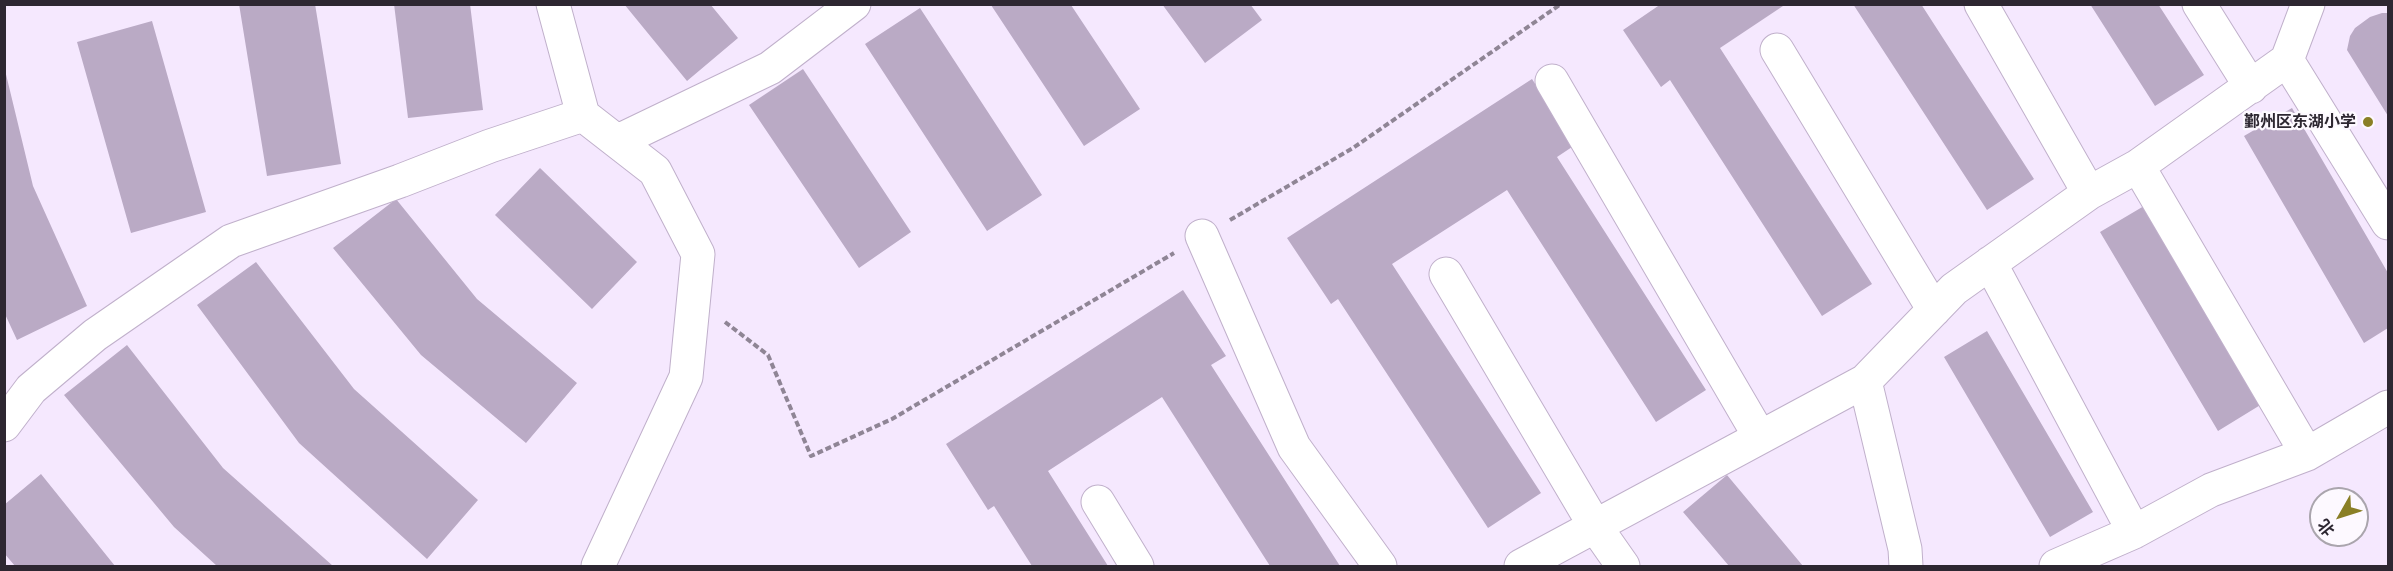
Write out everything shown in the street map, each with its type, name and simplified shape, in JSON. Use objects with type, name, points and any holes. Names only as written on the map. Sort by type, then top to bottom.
[{"type":"street","points":[[553,4],[584,115],[655,171],[699,254],[686,377],[598,567]]},
{"type":"street","points":[[618,141],[770,68],[855,4]]},
{"type":"street","points":[[1981,4],[2089,193]]},
{"type":"street","points":[[2199,4],[2251,87]]},
{"type":"street","points":[[1521,567],[1864,381],[1953,289],[2089,193],[2138,166],[2287,60],[2308,4]]},
{"type":"street","points":[[1777,50],[1934,310]]},
{"type":"street","points":[[2287,60],[2388,223]]},
{"type":"street","points":[[1552,81],[1760,437]]},
{"type":"street","points":[[4,426],[31,389],[95,335],[231,241],[490,146],[584,115]]},
{"type":"street","points":[[2138,166],[2307,454]]},
{"type":"street","points":[[1202,236],[1294,447],[1380,567]]},
{"type":"street","points":[[1990,263],[2134,532]]},
{"type":"street","points":[[1446,274],[1595,526],[1623,567]]},
{"type":"street","points":[[1864,381],[1905,549],[1906,567]]},
{"type":"street","points":[[2056,567],[2134,532],[2211,490],[2307,454],[2388,407]]},
{"type":"street","points":[[1098,502],[1137,567]]},
{"type":"path","points":[[694,299],[768,355],[811,456],[892,419],[1353,148],[1561,4]]},
{"type":"building","points":[[239,4],[315,4],[341,164],[267,176]]},
{"type":"building","points":[[394,4],[470,4],[483,110],[408,118]]},
{"type":"building","points":[[624,4],[710,4],[738,38],[687,81]]},
{"type":"building","points":[[1162,4],[1250,4],[1262,20],[1205,63]]},
{"type":"building","points":[[1661,4],[1786,4],[1720,48],[1872,284],[1822,316],[1670,80],[1661,87],[1623,30]]},
{"type":"building","points":[[1853,4],[1921,4],[2034,179],[1987,210]]},
{"type":"building","points":[[2090,4],[2158,4],[2204,75],[2155,106]]},
{"type":"building","points":[[991,5],[1071,5],[1140,109],[1084,146]]},
{"type":"building","points":[[920,8],[1042,195],[987,231],[865,44]]},
{"type":"building","points":[[2388,13],[2388,116],[2347,50],[2350,36],[2355,28],[2370,17]]},
{"type":"building","points":[[152,21],[206,212],[131,233],[77,42]]},
{"type":"building","points":[[4,66],[33,186],[87,306],[17,340],[4,312]]},
{"type":"building","points":[[803,69],[911,232],[859,268],[749,105]]},
{"type":"building","points":[[1532,79],[1575,145],[1557,157],[1706,390],[1656,422],[1507,190],[1392,264],[1541,493],[1488,528],[1338,299],[1331,304],[1287,238]]},
{"type":"building","points":[[2292,108],[2388,273],[2388,328],[2364,343],[2244,136]]},
{"type":"building","points":[[540,168],[637,262],[592,309],[495,215]]},
{"type":"building","points":[[396,199],[477,299],[577,383],[526,443],[421,355],[333,248]]},
{"type":"building","points":[[2144,206],[2262,404],[2218,431],[2100,232]]},
{"type":"building","points":[[256,262],[354,389],[478,500],[427,559],[299,443],[197,305]]},
{"type":"building","points":[[1183,290],[1226,356],[1211,365],[1340,566],[1270,566],[1162,397],[1048,471],[1108,566],[1032,566],[994,506],[988,510],[946,444]]},
{"type":"building","points":[[1987,331],[2093,512],[2050,537],[1944,357]]},
{"type":"building","points":[[127,345],[223,468],[333,566],[217,566],[174,527],[64,395]]},
{"type":"building","points":[[41,474],[115,566],[15,566],[4,553],[4,505]]},
{"type":"building","points":[[1727,475],[1803,566],[1729,566],[1683,512]]},
{"type":"place","name":"鄞州区东湖小学","points":[[2368,122]]}]
